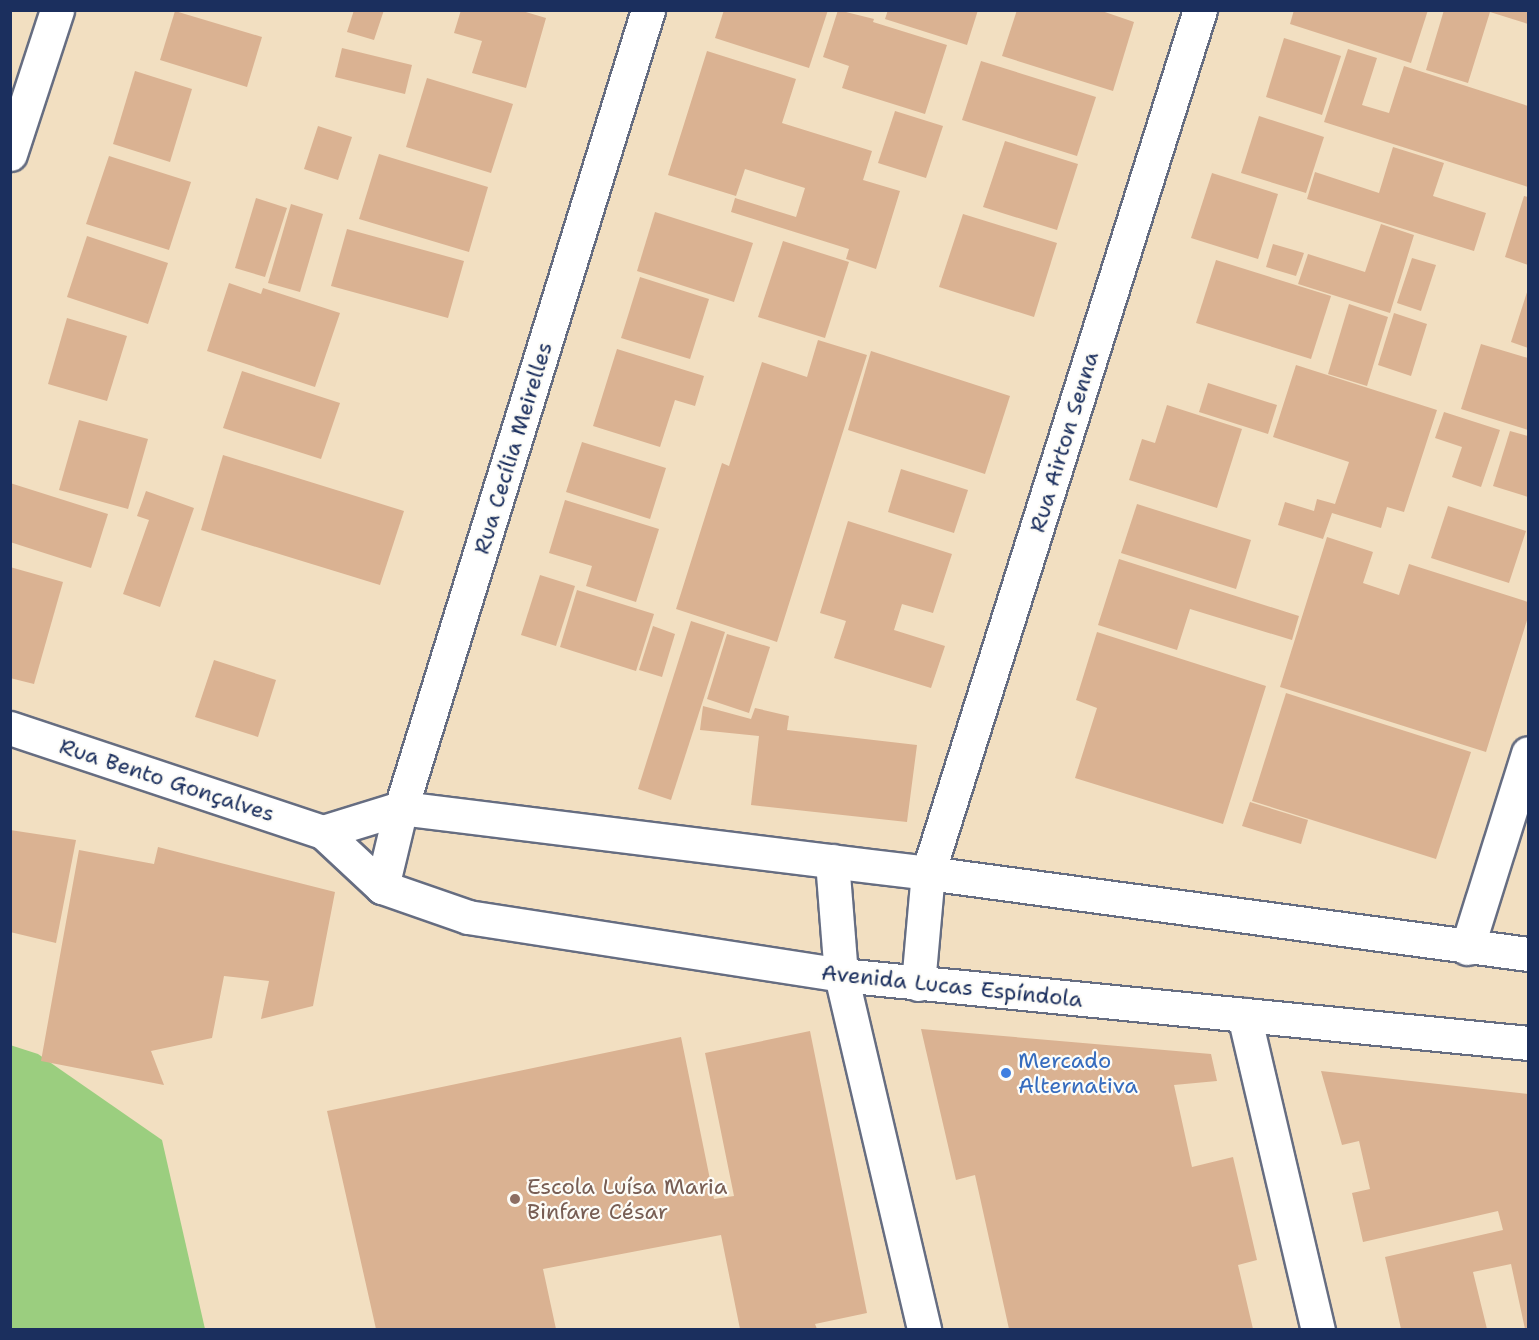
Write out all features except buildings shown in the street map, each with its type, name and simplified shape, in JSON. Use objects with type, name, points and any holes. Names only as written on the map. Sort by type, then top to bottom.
[{"type":"street","points":[[10,154],[57,10]]},
{"type":"street","name":"Rua Cecília Meirelles","points":[[382,887],[401,808],[648,10]]},
{"type":"street","name":"Rua Airton Senna","points":[[918,984],[928,873],[1200,10]]},
{"type":"street","name":"Rua Bento Gonçalves","points":[[10,728],[323,832],[382,887]]},
{"type":"street","points":[[1467,948],[1528,753]]},
{"type":"street","points":[[323,832],[401,808],[928,873],[1467,948],[1528,954]]},
{"type":"street","points":[[832,861],[841,975],[924,1329]]},
{"type":"street","name":"Avenida Lucas Espíndola","points":[[382,887],[468,917],[841,975],[1528,1043]]},
{"type":"street","points":[[1244,1015],[1318,1329]]},
{"type":"green space","points":[[10,1045],[38,1054],[162,1140],[205,1329],[11,1329]]},
{"type":"place","name":"Mercado Alternativa","points":[[1006,1073]]},
{"type":"place","name":"Escola Luísa Maria Binfare César","points":[[515,1199]]}]
